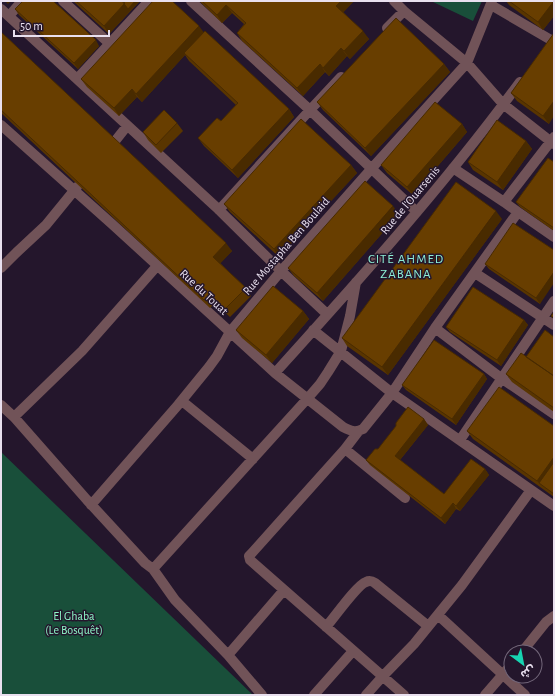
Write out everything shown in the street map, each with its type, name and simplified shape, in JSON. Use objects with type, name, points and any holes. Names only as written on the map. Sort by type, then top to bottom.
[{"type":"street","points":[[22,1],[5,12],[219,210],[327,314]]},
{"type":"street","points":[[63,1],[110,44]]},
{"type":"street","points":[[77,79],[149,1]]},
{"type":"street","points":[[191,1],[310,110],[417,212]]},
{"type":"street","points":[[394,1],[467,63],[504,104],[553,141],[504,202]]},
{"type":"street","points":[[491,3],[550,40]]},
{"type":"street","name":"Rue Mostapha Ben Boulaid","points":[[91,504],[182,401],[213,362],[230,332],[281,271],[467,63],[491,3]]},
{"type":"street","points":[[383,33],[404,11]]},
{"type":"street","points":[[219,210],[346,71]]},
{"type":"street","name":"Rue de l'Ouarsenis","points":[[275,372],[314,330],[417,212],[504,104],[525,75]]},
{"type":"street","points":[[103,155],[127,126]]},
{"type":"street","name":"Rue du Touat","points":[[3,130],[74,191],[275,372],[343,427],[350,431],[358,432]]},
{"type":"street","points":[[453,168],[554,237]]},
{"type":"street","points":[[1,268],[46,225],[84,179]]},
{"type":"street","points":[[404,695],[250,560],[250,554],[358,432],[363,430],[392,393],[435,328],[518,212]]},
{"type":"street","points":[[14,417],[82,352],[157,266]]},
{"type":"street","points":[[475,273],[554,325]]},
{"type":"street","points":[[153,569],[320,384],[341,351],[350,316],[356,282]]},
{"type":"street","points":[[460,440],[554,302]]},
{"type":"street","points":[[435,328],[501,378],[554,414]]},
{"type":"street","points":[[314,330],[392,393],[554,506]]},
{"type":"street","points":[[182,401],[253,459]]},
{"type":"street","points":[[1,405],[14,417],[145,563],[153,569],[175,600],[228,655],[262,695]]},
{"type":"street","points":[[344,449],[405,498]]},
{"type":"street","points":[[366,695],[414,644],[438,615],[462,585],[531,490]]},
{"type":"street","points":[[326,627],[356,590],[365,582],[371,581],[428,626]]},
{"type":"street","points":[[228,655],[284,590]]},
{"type":"street","points":[[438,615],[503,675],[485,695]]},
{"type":"street","points":[[528,644],[546,622],[554,616]]},
{"type":"street","points":[[314,695],[353,651]]},
{"type":"street","points":[[513,684],[525,695]]},
{"type":"green space","points":[[431,1],[482,1],[473,21]]},
{"type":"green space","name":"El Ghaba (Le Bosquêt)","points":[[1,452],[253,695],[1,695]]},
{"type":"building","points":[[23,1],[53,1],[96,40],[74,63],[15,9]]},
{"type":"building","points":[[76,1],[122,1],[125,3],[104,26]]},
{"type":"building","points":[[122,1],[135,1],[128,9]]},
{"type":"building","points":[[153,1],[172,1],[199,26],[136,94],[132,89],[114,108],[81,79]]},
{"type":"building","points":[[202,1],[341,1],[336,6],[363,31],[344,51],[341,48],[323,68],[320,64],[297,88],[237,33],[246,23],[226,5],[217,15]]},
{"type":"building","points":[[509,1],[554,1],[538,22]]},
{"type":"building","points":[[396,18],[444,64],[365,148],[317,102]]},
{"type":"building","points":[[205,31],[289,109],[232,170],[198,138],[217,118],[221,121],[238,103],[184,53]]},
{"type":"building","points":[[1,32],[226,243],[213,257],[246,288],[225,309],[210,295],[204,300],[1,110]]},
{"type":"building","points":[[554,33],[554,101],[543,116],[511,93]]},
{"type":"building","points":[[435,102],[462,124],[407,187],[381,165]]},
{"type":"building","points":[[164,110],[177,123],[156,145],[143,132]]},
{"type":"building","points":[[301,119],[351,165],[274,249],[224,204]]},
{"type":"building","points":[[497,120],[526,141],[497,182],[468,162]]},
{"type":"building","points":[[548,158],[554,162],[554,228],[516,202]]},
{"type":"building","points":[[365,181],[393,206],[317,293],[288,268]]},
{"type":"building","points":[[456,182],[496,211],[382,367],[342,338]]},
{"type":"building","points":[[513,223],[554,250],[554,272],[536,298],[485,264]]},
{"type":"building","points":[[273,286],[303,311],[266,355],[236,330]]},
{"type":"building","points":[[473,287],[524,320],[497,360],[446,327]]},
{"type":"building","points":[[545,330],[554,337],[554,376],[526,357]]},
{"type":"building","points":[[434,340],[484,374],[452,419],[402,385]]},
{"type":"building","points":[[521,353],[554,376],[554,408],[506,374]]},
{"type":"building","points":[[499,387],[554,426],[554,457],[537,481],[467,431]]},
{"type":"building","points":[[408,407],[424,419],[395,456],[444,494],[471,459],[485,469],[456,506],[453,503],[441,518],[366,460],[375,449],[378,449],[396,426],[396,423]]},
{"type":"building","points":[[554,462],[554,494],[539,483]]},
{"type":"district","name":"CITÉ AHMED ZABANA","points":[[406,266]]}]
